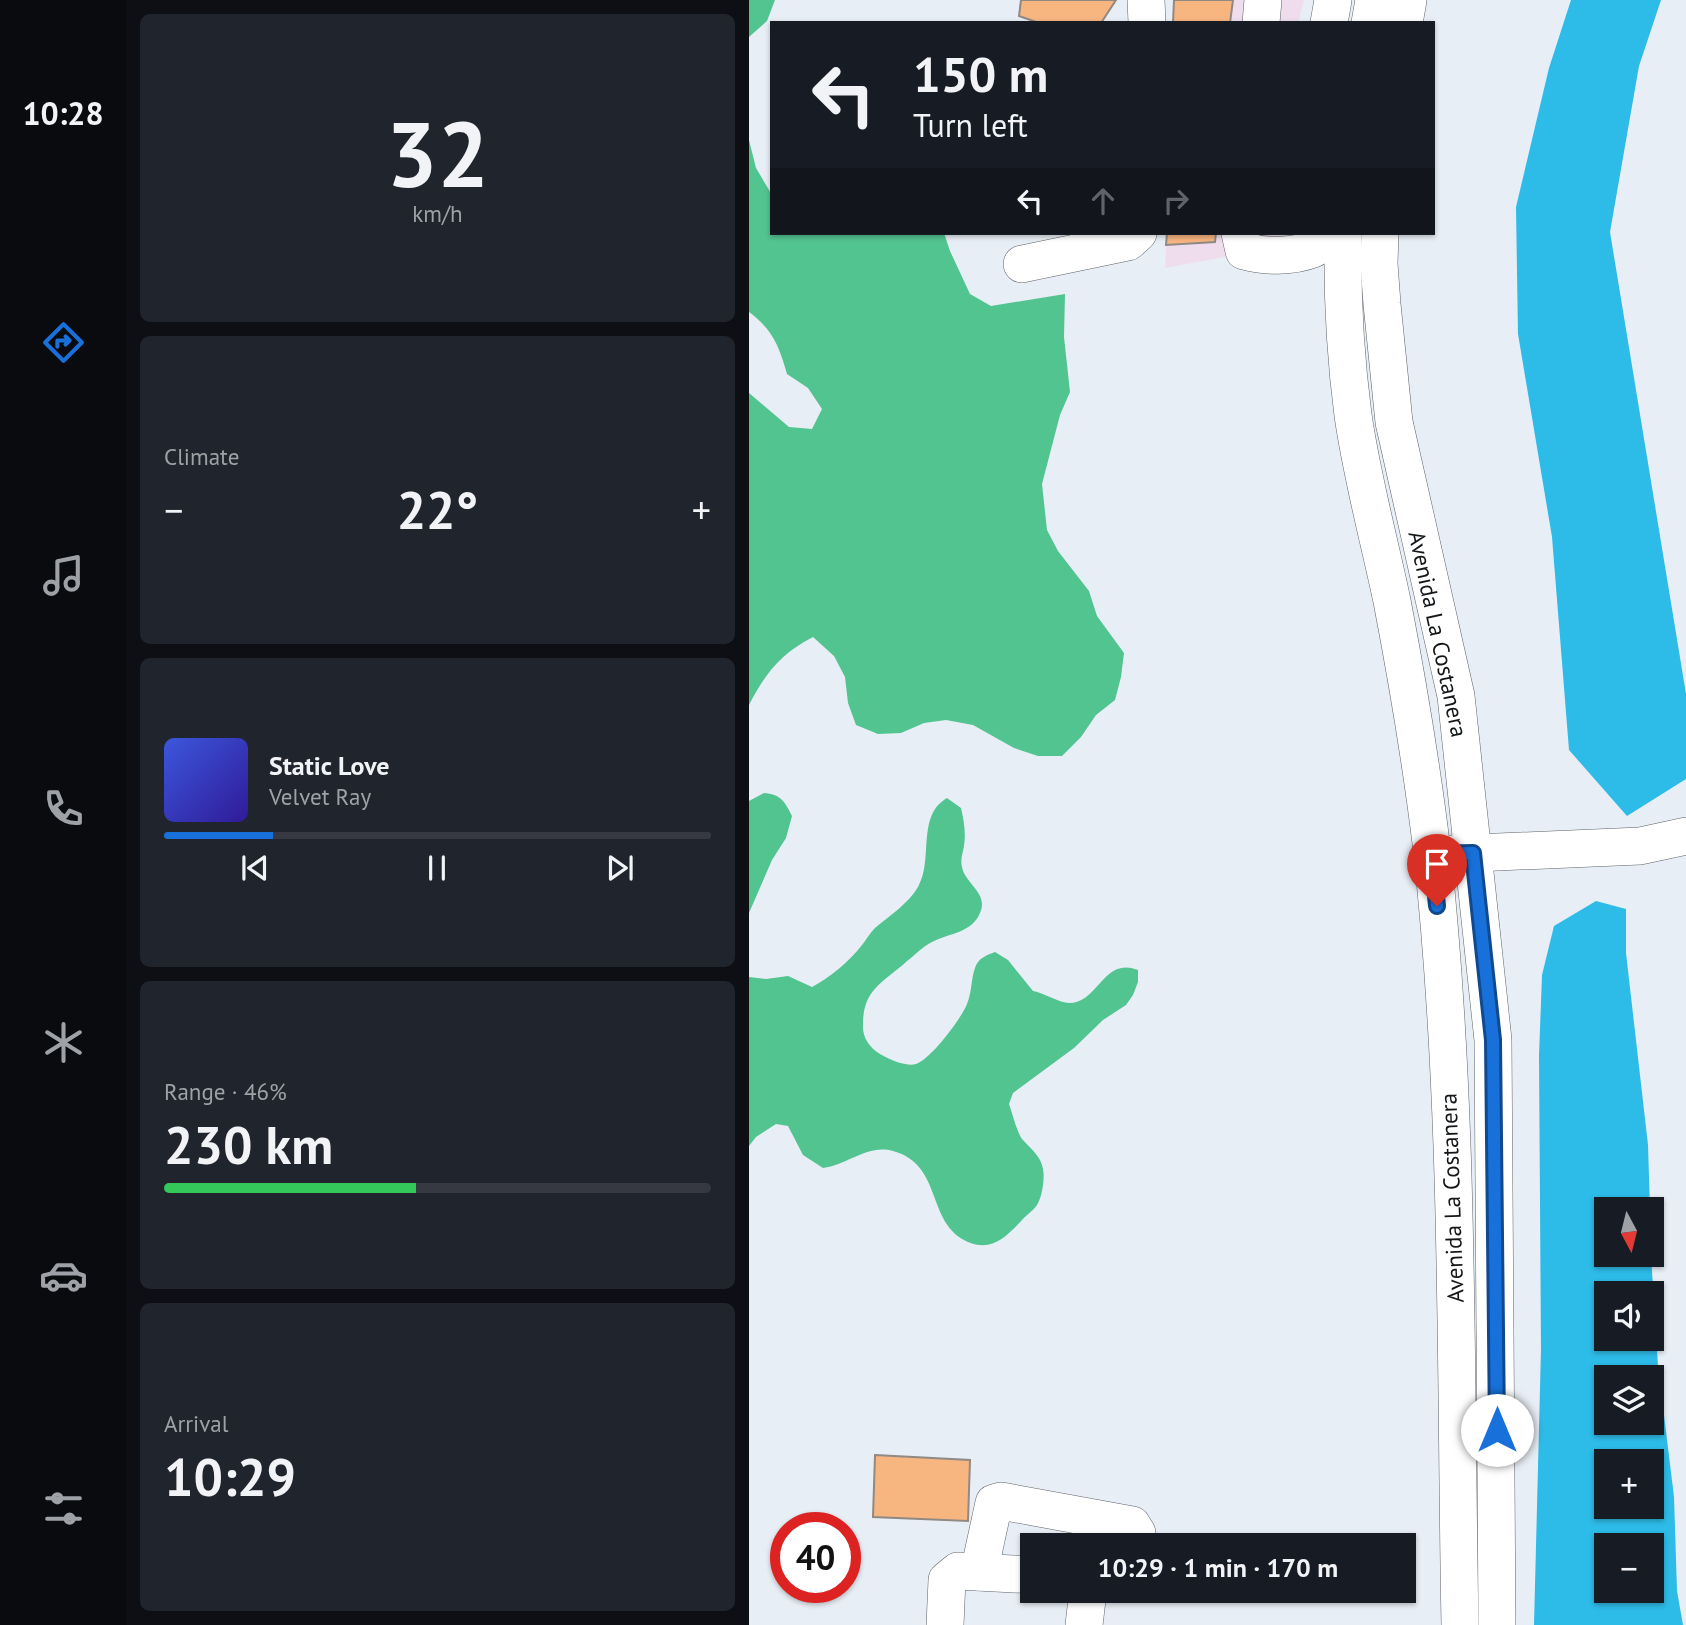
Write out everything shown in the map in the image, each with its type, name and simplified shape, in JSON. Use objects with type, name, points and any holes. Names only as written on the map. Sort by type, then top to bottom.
[{"type":"street","points":[[1146,0],[1147,21]]},
{"type":"street","points":[[1261,21],[1263,0]]},
{"type":"street","points":[[1329,21],[1333,0]]},
{"type":"street","points":[[1370,21],[1374,0]]},
{"type":"street","points":[[1403,21],[1408,0]]},
{"type":"street","points":[[1022,264],[1128,242],[1136,235]]},
{"type":"street","points":[[1240,235],[1244,251],[1258,255],[1300,254],[1313,248],[1317,235]]},
{"type":"street","name":"Avenida La Costanera","points":[[1343,235],[1345,345],[1354,418],[1392,602],[1421,766],[1432,854],[1445,1009],[1452,1174],[1459,1625]]},
{"type":"street","name":"Avenida La Costanera","points":[[1380,235],[1381,304],[1394,422],[1456,696],[1493,1040],[1497,1625]]},
{"type":"street","points":[[1432,854],[1640,846],[1686,836]]},
{"type":"street","points":[[979,1572],[994,1503],[1001,1501],[1132,1525],[1137,1533]]},
{"type":"street","points":[[945,1625],[947,1580],[958,1571],[1020,1574]]},
{"type":"street","points":[[1084,1625],[1087,1603]]},
{"type":"shaded area","points":[[1174,0],[1304,0],[1299,21],[1173,21]]},
{"type":"shaded area","points":[[1167,235],[1285,235],[1285,246],[1165,268]]},
{"type":"green space","points":[[749,0],[775,0],[767,21],[749,37]]},
{"type":"green space","points":[[749,140],[756,168],[770,192],[770,235],[945,235],[970,294],[991,306],[1065,294],[1064,337],[1070,392],[1060,415],[1042,484],[1047,530],[1058,551],[1089,591],[1097,616],[1124,653],[1115,700],[1096,715],[1081,737],[1062,756],[1038,756],[1014,748],[973,725],[946,720],[924,723],[901,733],[878,734],[856,725],[848,703],[845,677],[834,656],[813,637],[782,658],[761,684],[749,705],[749,393],[789,427],[812,429],[822,409],[808,388],[787,374],[774,339],[764,325],[749,312]]},
{"type":"green space","points":[[764,793],[781,799],[792,816],[786,838],[772,860],[749,913],[749,801]]},
{"type":"green space","points":[[947,798],[961,808],[965,836],[961,864],[979,894],[982,906],[980,913],[972,925],[925,946],[876,987],[867,1002],[863,1024],[865,1037],[873,1048],[902,1063],[912,1065],[922,1061],[945,1038],[964,1011],[978,962],[995,952],[1008,960],[1033,991],[1065,1003],[1079,1001],[1088,996],[1117,969],[1126,967],[1138,970],[1138,982],[1126,1005],[1103,1020],[1074,1048],[1013,1093],[1009,1104],[1016,1127],[1042,1164],[1043,1188],[1034,1209],[1004,1237],[984,1245],[968,1242],[955,1233],[945,1222],[920,1168],[909,1158],[893,1151],[875,1150],[823,1168],[803,1155],[788,1126],[776,1124],[756,1137],[749,1146],[749,977],[766,979],[788,976],[812,987],[845,963],[875,928],[904,904],[918,887],[925,864],[928,827],[938,806]]},
{"type":"water","points":[[1571,0],[1661,0],[1639,66],[1610,232],[1686,694],[1686,779],[1627,816],[1569,750],[1552,537],[1518,334],[1516,207],[1549,68]]},
{"type":"water","points":[[1596,901],[1626,909],[1626,953],[1648,1145],[1650,1197],[1594,1197],[1594,1267],[1652,1267],[1653,1281],[1594,1281],[1594,1351],[1657,1351],[1658,1365],[1594,1365],[1594,1435],[1664,1435],[1664,1415],[1674,1497],[1677,1591],[1683,1625],[1534,1625],[1541,1349],[1539,1056],[1542,975],[1554,926]]},
{"type":"building","points":[[1021,0],[1116,0],[1102,21],[1033,21],[1019,16]]},
{"type":"building","points":[[1174,0],[1233,0],[1230,21],[1173,21]]},
{"type":"building","points":[[1167,235],[1216,235],[1215,242],[1166,245]]},
{"type":"building","points":[[875,1455],[970,1460],[968,1521],[873,1517]]},
{"type":"route","points":[[1437,906],[1432,854],[1473,853],[1493,1040],[1497,1430]]}]
